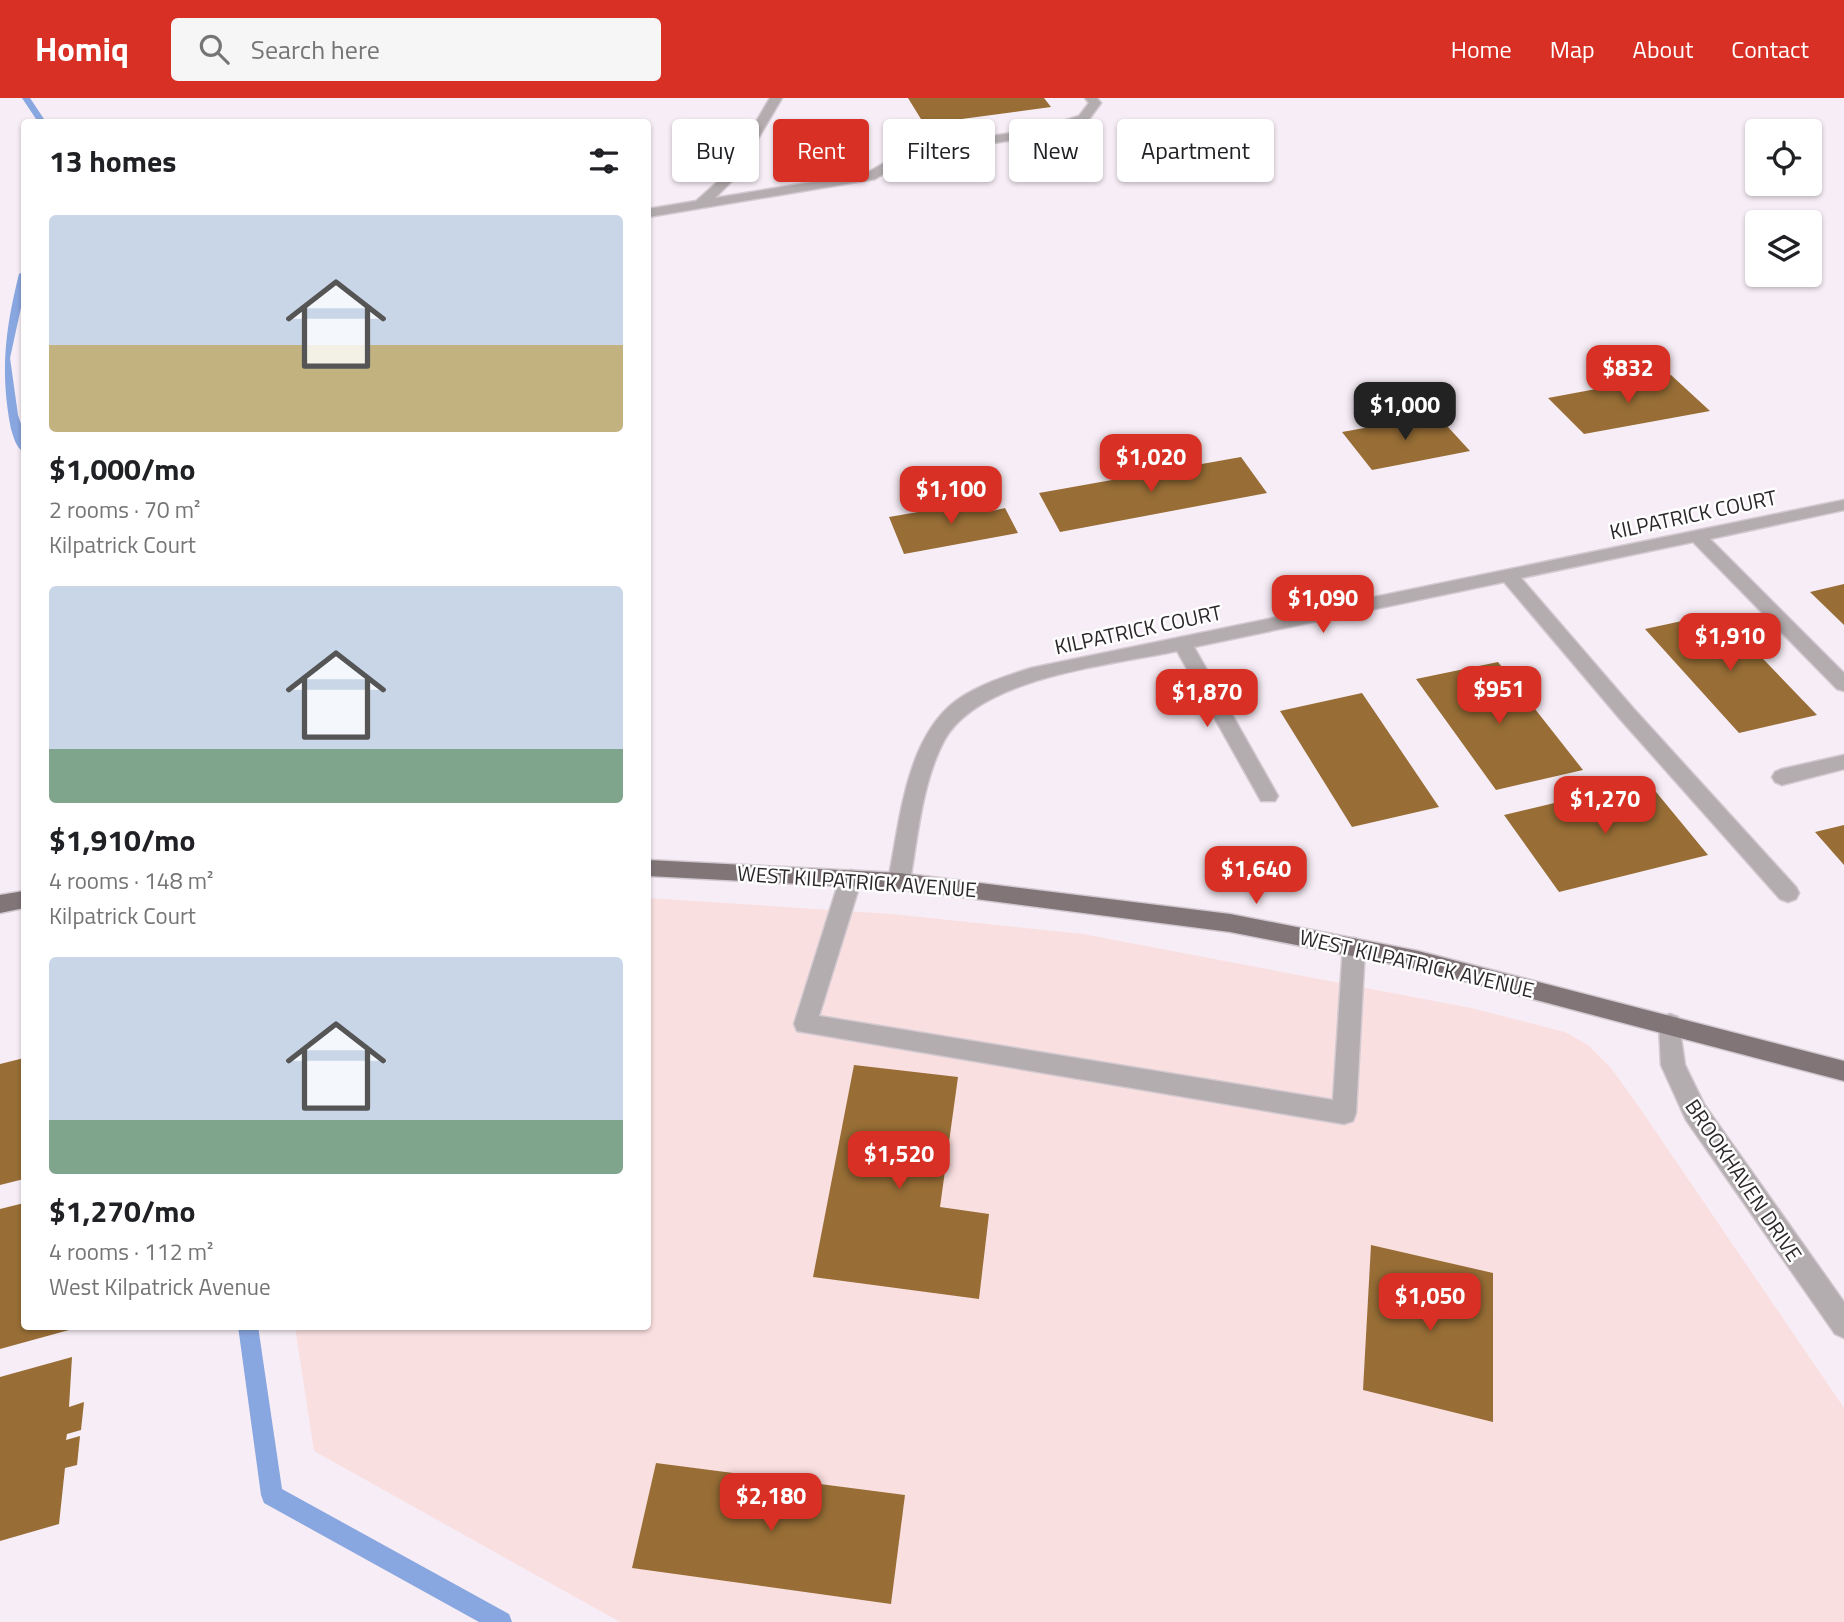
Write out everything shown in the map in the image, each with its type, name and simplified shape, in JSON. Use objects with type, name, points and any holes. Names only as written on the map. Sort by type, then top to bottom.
[{"type":"main road","name":"WEST KILPATRICK AVENUE","points":[[651,868],[899,881],[1230,923],[1354,947],[1670,1024],[1844,1071]]},
{"type":"main road","points":[[0,904],[21,900]]},
{"type":"street","points":[[700,204],[729,178],[776,98]]},
{"type":"street","points":[[651,212],[871,176],[912,152],[1040,132],[1083,119],[1094,103],[1091,98]]},
{"type":"street","name":"KILPATRICK COURT","points":[[899,881],[920,779],[936,736],[959,707],[986,691],[1031,675],[1844,505]]},
{"type":"street","points":[[1697,536],[1844,684]]},
{"type":"street","points":[[1509,576],[1627,715],[1788,893]]},
{"type":"street","points":[[1182,643],[1268,796]]},
{"type":"street","points":[[1782,777],[1844,762]]},
{"type":"street","points":[[851,878],[805,1024],[1344,1113],[1354,947]]},
{"type":"street","name":"BROOKHAVEN DRIVE","points":[[1670,1024],[1673,1065],[1695,1112],[1844,1325]]},
{"type":"shaded area","points":[[651,898],[892,914],[1083,934],[1471,1008],[1565,1032],[1588,1045],[1611,1068],[1637,1104],[1844,1408],[1844,1622],[620,1622],[314,1451],[295,1330],[651,1330]]},
{"type":"building","points":[[908,98],[1044,98],[1051,107],[961,119],[921,119]]},
{"type":"building","points":[[1671,375],[1710,411],[1584,434],[1548,398]]},
{"type":"building","points":[[1437,415],[1470,451],[1372,470],[1342,432]]},
{"type":"building","points":[[1241,457],[1267,493],[1060,532],[1039,493]]},
{"type":"building","points":[[987,500],[992,511],[1005,508],[1018,533],[904,554],[889,517]]},
{"type":"building","points":[[1844,584],[1844,625],[1810,592]]},
{"type":"building","points":[[1719,613],[1817,715],[1739,733],[1645,629]]},
{"type":"building","points":[[1498,662],[1583,770],[1496,790],[1416,679]]},
{"type":"building","points":[[1362,693],[1439,807],[1352,827],[1280,711]]},
{"type":"building","points":[[1647,781],[1708,855],[1559,892],[1504,815]]},
{"type":"building","points":[[1844,825],[1844,865],[1815,832]]},
{"type":"building","points":[[21,1059],[21,1180],[0,1185],[0,1064]]},
{"type":"building","points":[[854,1065],[958,1077],[940,1207],[989,1214],[979,1299],[813,1277]]},
{"type":"building","points":[[21,1204],[21,1330],[69,1330],[0,1349],[0,1209]]},
{"type":"building","points":[[1371,1245],[1493,1273],[1493,1422],[1363,1390]]},
{"type":"building","points":[[72,1357],[69,1407],[84,1402],[81,1430],[67,1434],[66,1440],[80,1436],[77,1465],[65,1468],[59,1524],[0,1541],[0,1377]]},
{"type":"building","points":[[656,1463],[905,1495],[891,1604],[632,1568]]},
{"type":"waterway","points":[[26,98],[40,119]]},
{"type":"waterway","points":[[21,287],[4,358],[12,415],[21,440]]},
{"type":"waterway","points":[[249,1330],[272,1495],[501,1622]]}]
